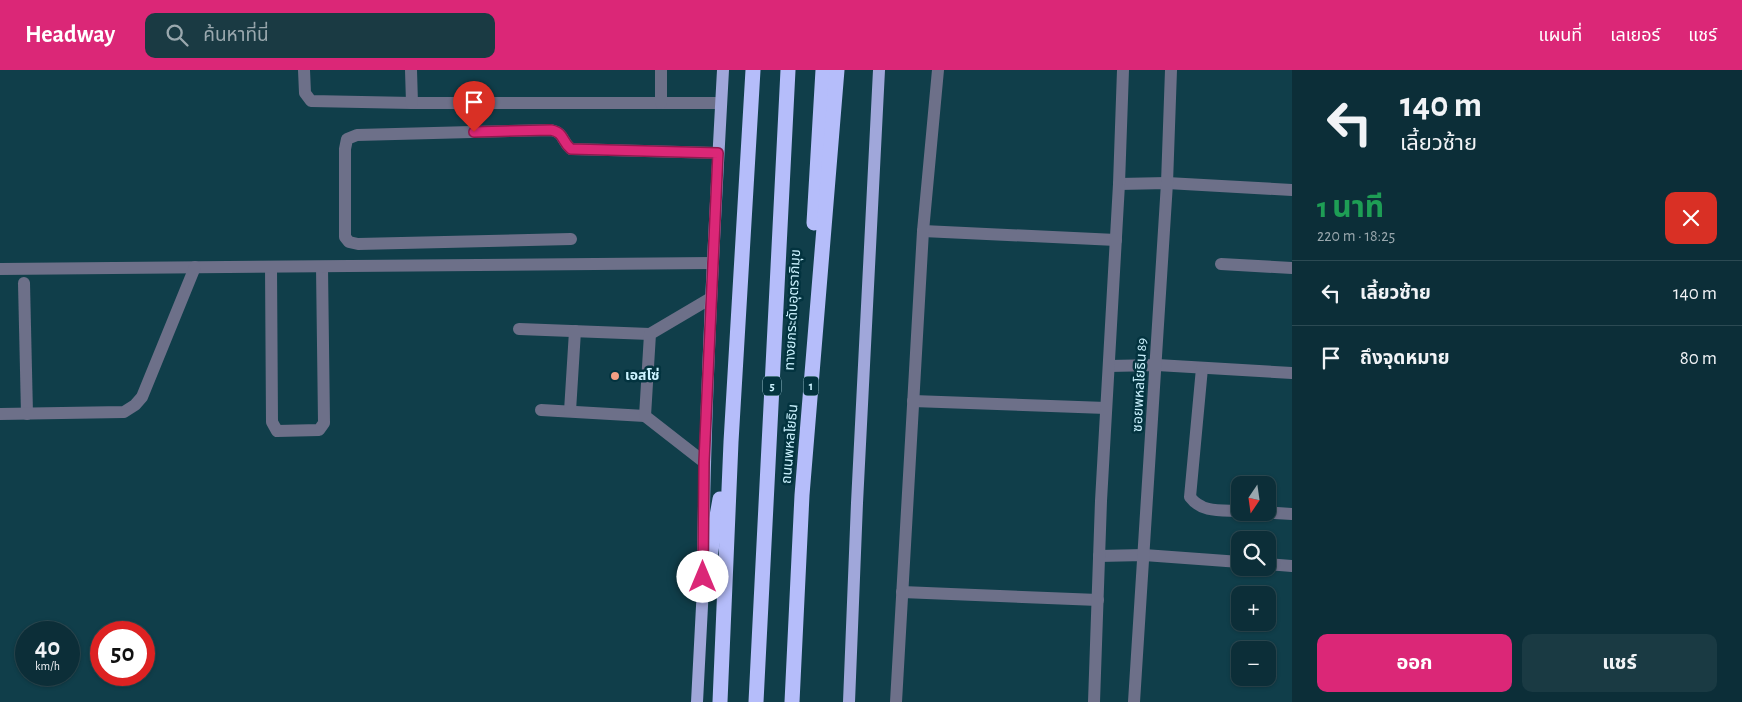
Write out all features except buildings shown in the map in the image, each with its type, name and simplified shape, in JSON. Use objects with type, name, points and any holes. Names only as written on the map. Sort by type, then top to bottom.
[{"type":"highway","points":[[720,702],[731,442],[753,70]]},
{"type":"highway","name":"ทางยกระดับอุตราภิมุข","points":[[756,702],[788,70]]},
{"type":"highway","name":"ทางยกระดับอุตราภิมุข","points":[[790,702],[823,70]]},
{"type":"highway","name":"ถนนพหลโยธิน","points":[[790,702],[802,495],[837,70]]},
{"type":"highway","points":[[703,596],[731,442]]},
{"type":"main road","points":[[697,702],[703,596],[704,462],[712,263],[723,70]]},
{"type":"main road","points":[[849,702],[858,474],[879,70]]},
{"type":"street","points":[[304,70],[305,92],[311,101],[412,103],[721,103]]},
{"type":"street","points":[[411,70],[412,103]]},
{"type":"street","points":[[661,103],[662,70]]},
{"type":"street","points":[[896,702],[923,231],[938,70]]},
{"type":"street","points":[[1094,702],[1106,408],[1119,184],[1122,70]]},
{"type":"street","name":"ซอยพหลโยธิน 89","points":[[1134,702],[1168,183],[1171,70]]},
{"type":"street","points":[[571,239],[358,244],[350,242],[345,237],[345,149],[347,139],[357,135],[551,130],[558,132],[563,137],[565,144],[571,149],[718,153]]},
{"type":"street","points":[[1119,184],[1168,183],[1292,190]]},
{"type":"street","points":[[923,231],[1116,240]]},
{"type":"street","points":[[0,269],[712,263]]},
{"type":"street","points":[[1221,264],[1292,268]]},
{"type":"street","points":[[0,414],[124,412],[134,405],[142,397],[195,267]]},
{"type":"street","points":[[271,267],[272,422],[277,430],[319,430],[324,423],[322,267]]},
{"type":"street","points":[[24,283],[27,414]]},
{"type":"street","points":[[518,329],[650,334],[711,298]]},
{"type":"street","points":[[570,411],[575,331]]},
{"type":"street","points":[[646,416],[650,334]]},
{"type":"street","points":[[1109,366],[1157,365],[1292,374]]},
{"type":"street","points":[[1202,368],[1190,497],[1196,506],[1208,510],[1231,511]]},
{"type":"street","points":[[913,401],[1106,408]]},
{"type":"street","points":[[541,410],[646,416],[704,462]]},
{"type":"street","points":[[1276,513],[1292,514]]},
{"type":"street","points":[[1099,556],[1144,555],[1231,561]]},
{"type":"street","points":[[1276,565],[1292,566]]},
{"type":"street","points":[[902,592],[1098,600]]},
{"type":"place","name":"เอสโซ่","points":[[615,376]]},
{"type":"route","points":[[474,132],[551,130],[558,132],[563,137],[565,144],[571,149],[718,153],[704,462],[703,577]]}]
